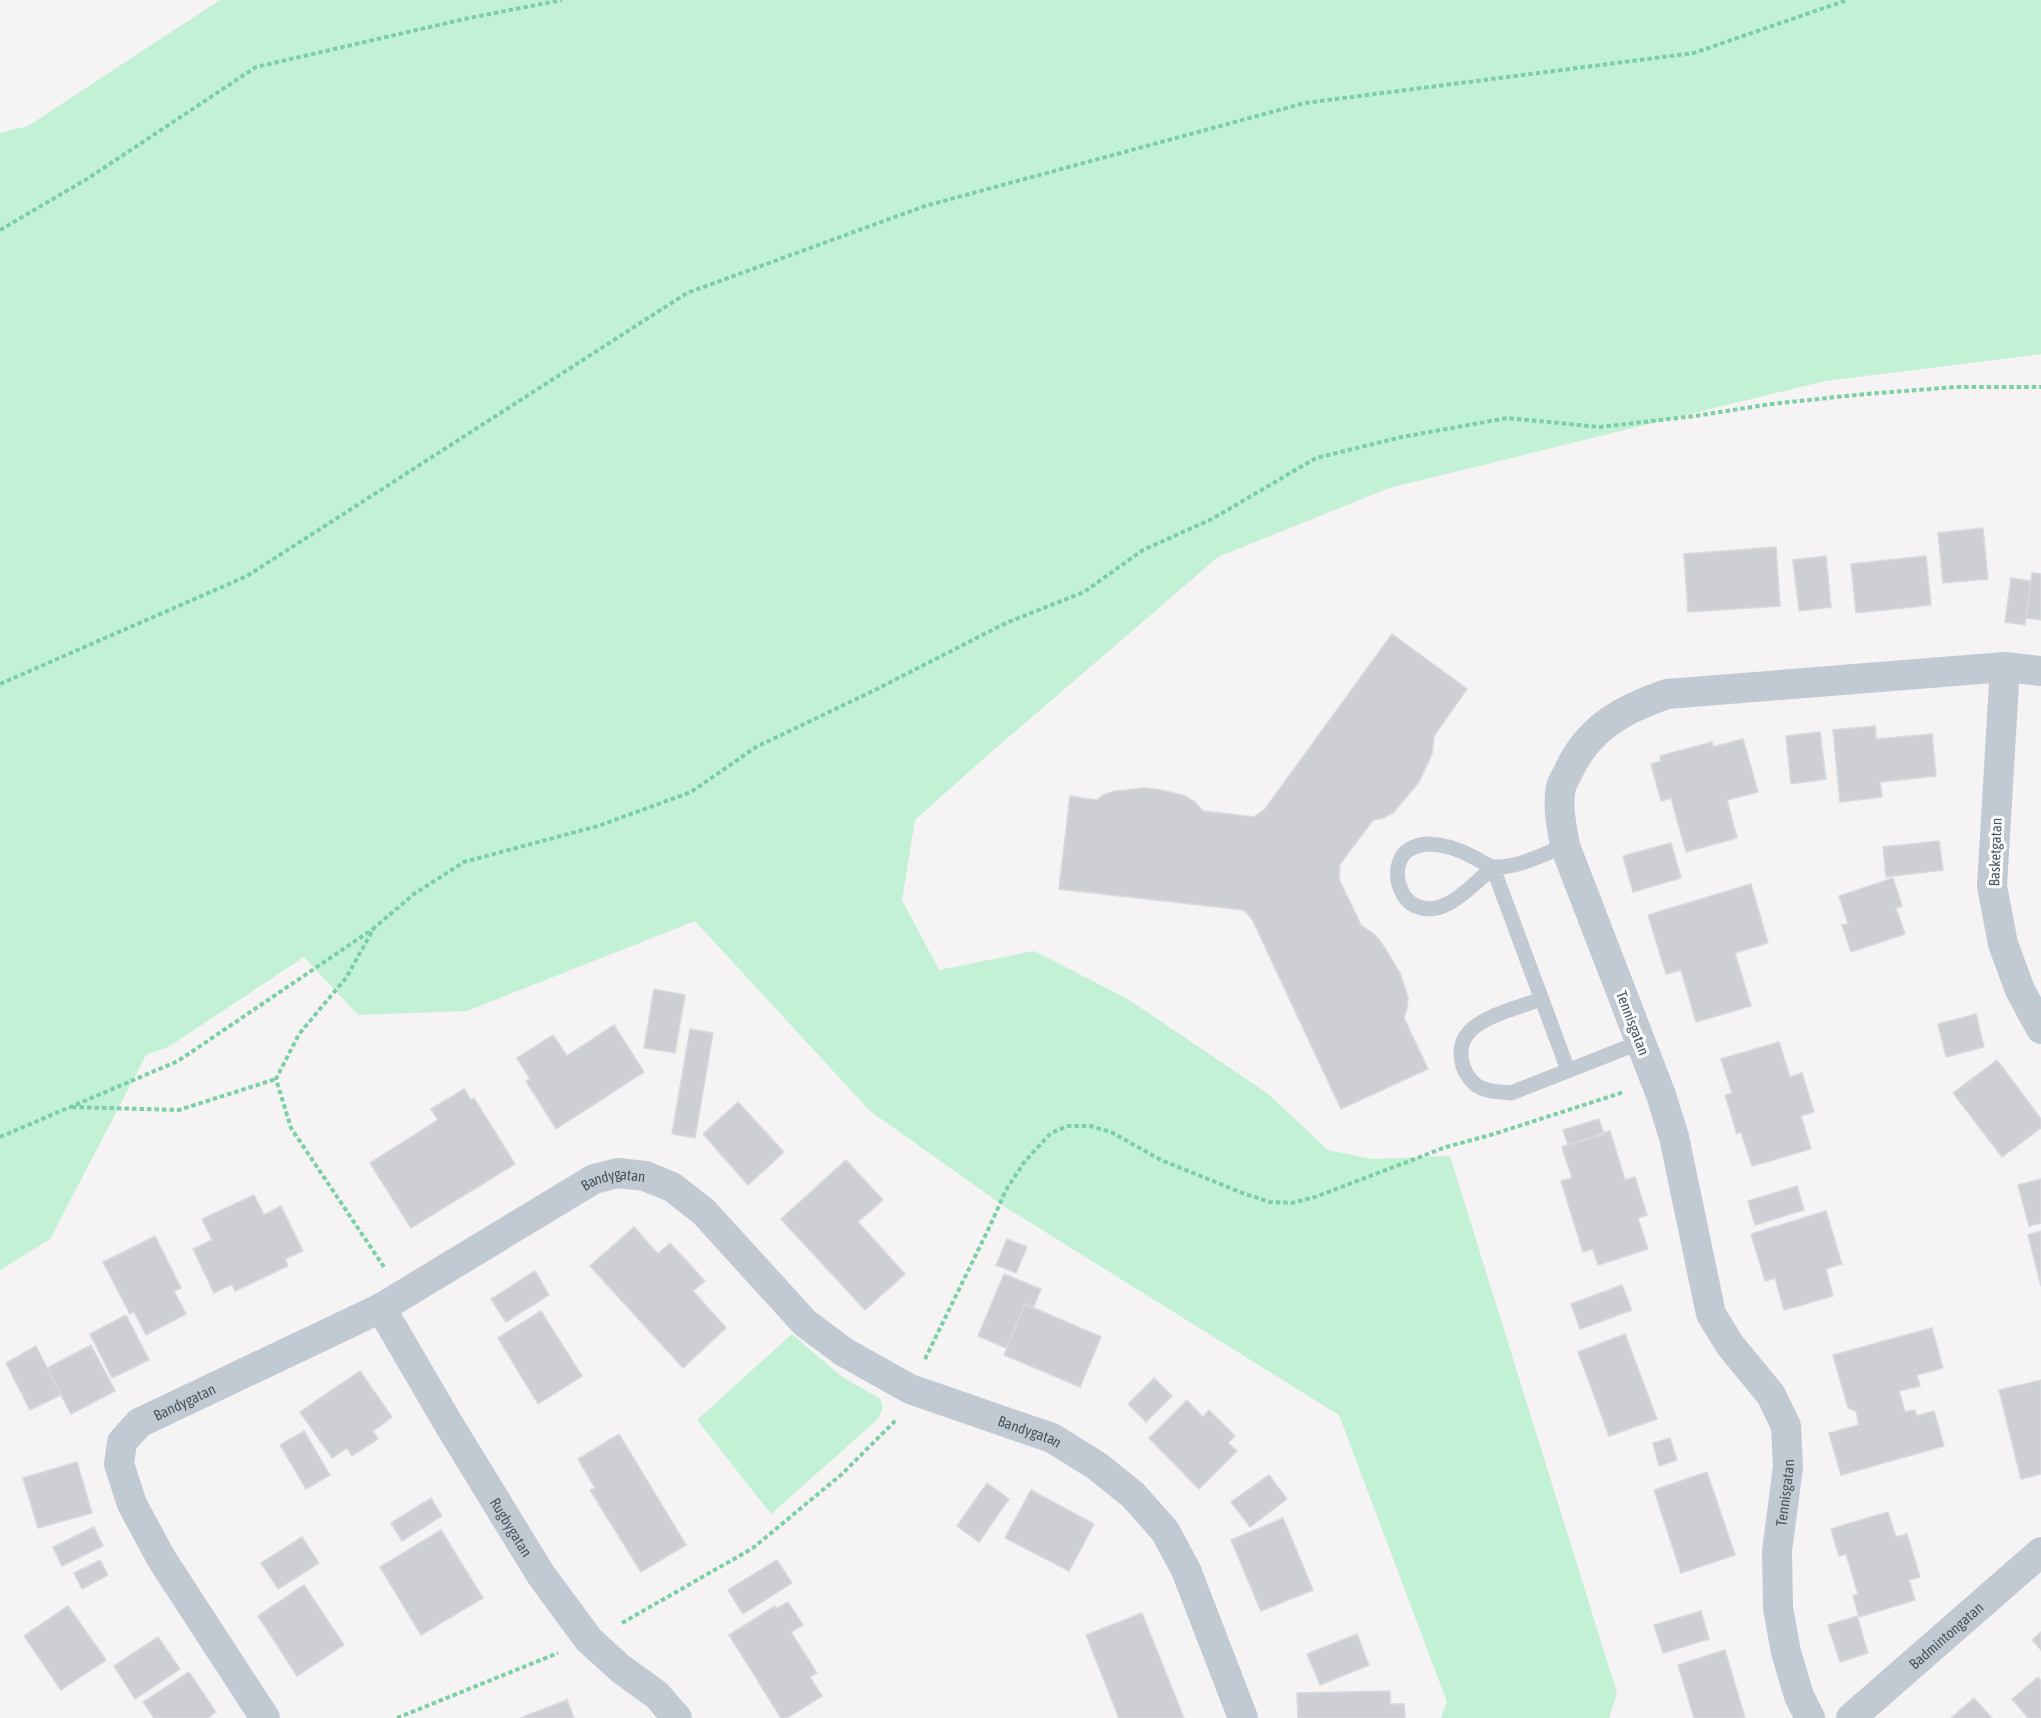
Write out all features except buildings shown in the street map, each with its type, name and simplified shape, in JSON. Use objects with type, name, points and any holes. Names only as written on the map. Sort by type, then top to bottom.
[{"type":"street","name":"Tennisgatan","points":[[1810,1718],[1799,1696],[1786,1652],[1778,1608],[1777,1551],[1788,1467],[1786,1426],[1771,1395],[1730,1345],[1711,1314],[1674,1137],[1656,1082],[1565,846],[1560,820],[1561,787],[1578,752],[1608,721],[1635,705],[1667,694],[2006,667],[2041,671]]},
{"type":"street","name":"Basketgatan","points":[[2006,667],[1992,886],[2003,944],[2019,990],[2041,1029]]},
{"type":"street","name":"Bandygatan","points":[[265,1718],[161,1558],[132,1504],[119,1464],[122,1442],[139,1423],[392,1302],[594,1179],[618,1173],[645,1176],[672,1187],[704,1212],[805,1323],[844,1352],[910,1389],[1052,1438],[1097,1466],[1133,1496],[1165,1531],[1186,1570],[1243,1718]]},
{"type":"street","name":"Rugbygatan","points":[[392,1302],[448,1423],[541,1575],[589,1640],[621,1669],[657,1695],[677,1718]]},
{"type":"street","name":"Badmintongatan","points":[[1851,1718],[2041,1552]]},
{"type":"lane","points":[[1493,867],[1453,902],[1440,908],[1426,910],[1413,905],[1404,897],[1398,883],[1398,868],[1404,854],[1418,845],[1437,844],[1454,848],[1493,867],[1512,865],[1565,846]]},
{"type":"lane","points":[[1493,867],[1568,1070]]},
{"type":"lane","points":[[1541,999],[1471,1029],[1464,1038],[1460,1055],[1464,1071],[1476,1086],[1495,1092],[1511,1093],[1641,1042]]},
{"type":"path","points":[[0,230],[87,179],[256,67],[469,18],[562,0]]},
{"type":"path","points":[[0,684],[247,576],[687,293],[925,206],[1305,103],[1694,53],[1847,0]]},
{"type":"path","points":[[0,1137],[178,1061],[374,928],[414,894],[464,861],[598,826],[691,792],[756,747],[873,691],[1006,623],[1084,592],[1143,550],[1212,519],[1316,458],[1402,437],[1507,418],[1600,427],[1866,394],[1956,387],[2041,387]]},
{"type":"path","points":[[374,928],[346,978],[299,1034],[276,1079],[291,1128],[392,1302]]},
{"type":"path","points":[[69,1107],[179,1110],[276,1079]]},
{"type":"path","points":[[397,1718],[589,1640],[651,1607],[753,1548],[842,1474],[897,1419],[1005,1190],[1025,1161],[1052,1133],[1068,1126],[1090,1126],[1111,1132],[1161,1160],[1245,1194],[1270,1202],[1292,1203],[1315,1197],[1446,1147],[1656,1082]]},
{"type":"green space","points":[[220,0],[2041,0],[2041,354],[1825,381],[1389,488],[1218,557],[915,820],[902,900],[939,970],[1034,951],[1126,998],[1267,1093],[1328,1150],[1372,1159],[1450,1156],[1617,1693],[1609,1718],[1441,1718],[1447,1702],[1339,1415],[1005,1207],[870,1111],[695,921],[467,1011],[358,1015],[304,957],[170,1046],[146,1055],[50,1239],[0,1270],[0,133],[28,126]]},
{"type":"green space","points":[[792,1334],[841,1376],[880,1399],[883,1407],[878,1419],[771,1514],[697,1420]]}]
